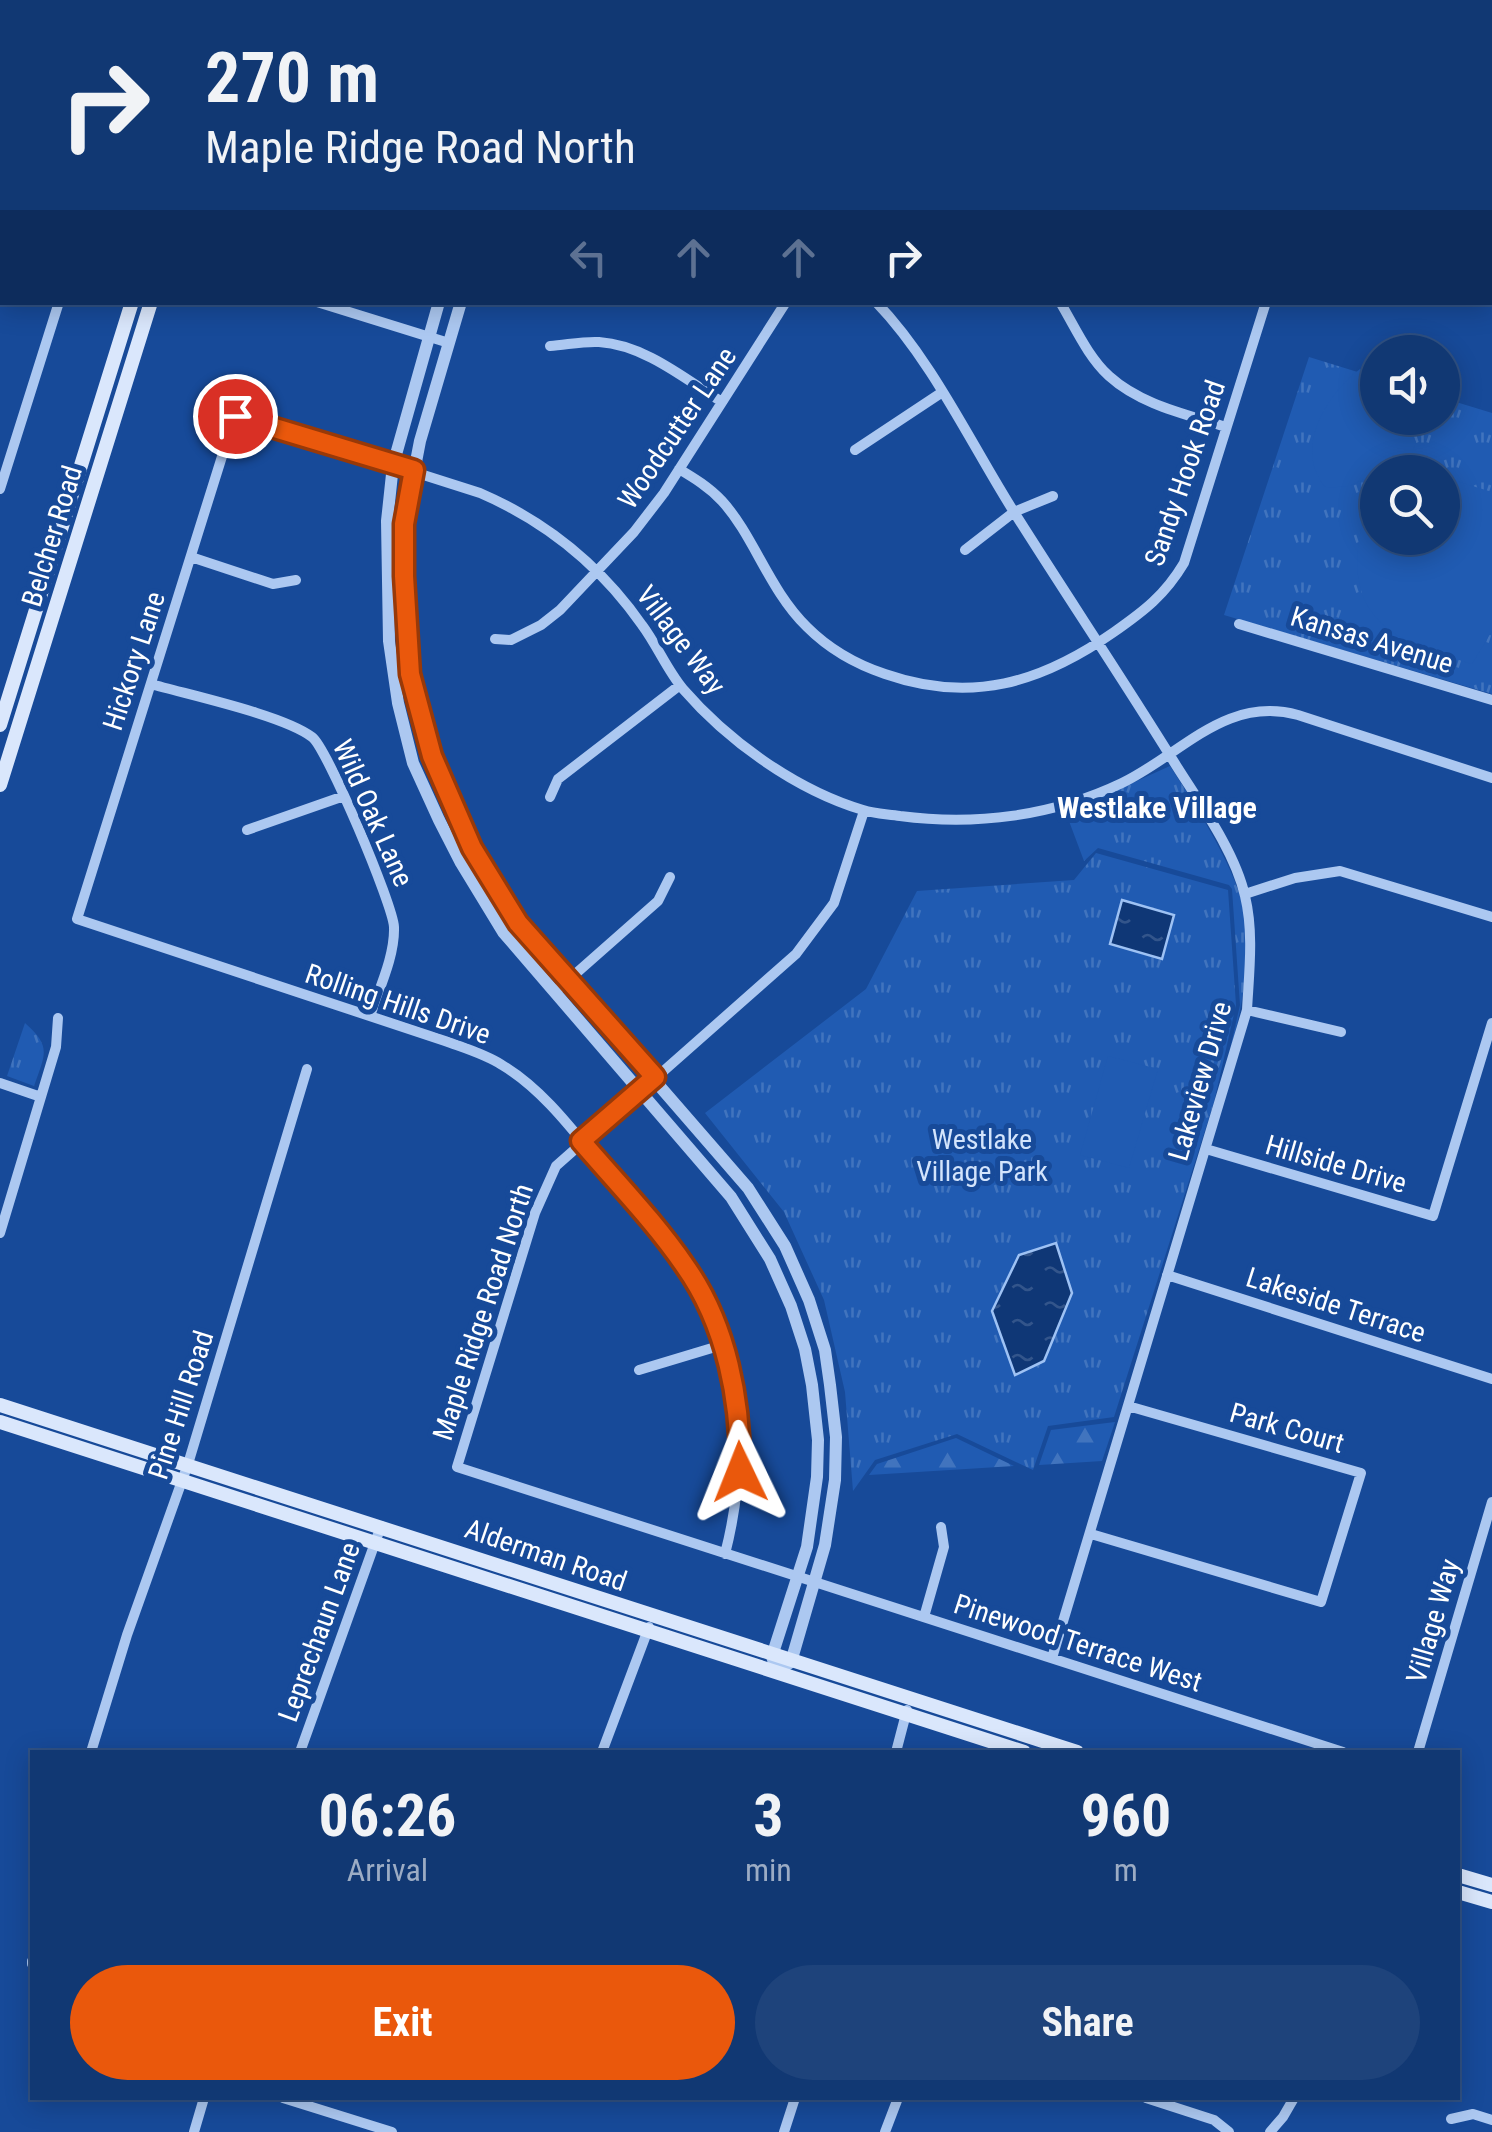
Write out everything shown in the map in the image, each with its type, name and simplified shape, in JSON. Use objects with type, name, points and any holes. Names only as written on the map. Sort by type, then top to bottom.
[{"type":"main road","name":"Belcher Road","points":[[0,724],[131,305]]},
{"type":"main road","name":"Belcher Road","points":[[0,785],[150,305]]},
{"type":"main road","name":"Alderman Road","points":[[0,1405],[375,1542],[791,1662],[1019,1750]]},
{"type":"main road","name":"Alderman Road","points":[[0,1422],[381,1526],[776,1672],[1069,1750]]},
{"type":"main road","points":[[1460,1875],[1492,1885]]},
{"type":"main road","points":[[1460,1893],[1492,1902]]},
{"type":"street","points":[[0,489],[58,305]]},
{"type":"street","points":[[327,305],[449,343]]},
{"type":"street","points":[[438,305],[393,465],[387,521],[388,641],[398,703],[413,763],[461,863],[504,932],[731,1196],[770,1258],[792,1306],[805,1350],[818,1440],[814,1506],[798,1578],[772,1656],[776,1672],[791,1662],[832,1513],[836,1437],[825,1350],[786,1246],[748,1188],[518,923],[472,848],[432,756],[410,674],[404,524],[414,470],[460,305]]},
{"type":"street","name":"Woodcutter Lane","points":[[494,638],[511,640],[560,610],[634,532],[784,305]]},
{"type":"street","name":"Lakeview Drive","points":[[879,305],[893,319],[941,393],[1170,754],[1218,832],[1245,894],[1250,945],[1247,1010],[1052,1658]]},
{"type":"street","points":[[1062,305],[1110,377],[1140,398],[1226,427]]},
{"type":"street","name":"Sandy Hook Road","points":[[679,469],[706,486],[724,504],[799,619],[838,652],[862,666],[908,682],[944,688],[982,689],[1038,676],[1099,643],[1167,592],[1184,564],[1265,305]]},
{"type":"street","points":[[550,346],[598,342],[626,347],[654,359],[722,402]]},
{"type":"street","points":[[855,450],[941,393]]},
{"type":"street","name":"Village Way","points":[[235,416],[414,470],[506,504],[553,533],[623,598],[680,686],[730,735],[784,774],[864,811],[933,820],[1040,812],[1095,794],[1236,714],[1277,709],[1492,778]]},
{"type":"street","name":"Hickory Lane","points":[[77,920],[235,416]]},
{"type":"street","points":[[965,550],[1014,512],[1053,496]]},
{"type":"street","points":[[191,557],[273,584],[296,580]]},
{"type":"street","name":"Kansas Avenue","points":[[1239,624],[1492,700]]},
{"type":"street","name":"Wild Oak Lane","points":[[151,684],[286,724],[314,738],[330,759],[390,901],[394,929],[390,953],[370,1016]]},
{"type":"street","points":[[550,797],[558,779],[680,686]]},
{"type":"street","points":[[248,830],[344,796]]},
{"type":"street","name":"Maple Ridge Road North","points":[[457,1467],[535,1213],[556,1166],[760,987],[815,931],[834,903],[864,811]]},
{"type":"street","points":[[1245,894],[1294,878],[1340,871],[1492,917]]},
{"type":"street","points":[[556,992],[658,901],[670,878]]},
{"type":"street","name":"Rolling Hills Drive","points":[[77,920],[498,1062],[534,1088],[686,1266],[722,1345],[732,1380],[740,1438],[738,1488],[725,1554]]},
{"type":"street","points":[[1247,1010],[1340,1032]]},
{"type":"street","points":[[0,1233],[56,1047],[58,1018]]},
{"type":"street","name":"Hillside Drive","points":[[1206,1149],[1433,1216],[1492,1023]]},
{"type":"street","name":"Pine Hill Road","points":[[91,1750],[185,1472],[306,1070]]},
{"type":"street","points":[[0,1083],[41,1097]]},
{"type":"street","name":"Lakeside Terrace","points":[[1167,1275],[1492,1378]]},
{"type":"street","points":[[639,1370],[722,1345]]},
{"type":"street","name":"Park Court","points":[[1091,1534],[1322,1602],[1361,1473],[1128,1406]]},
{"type":"street","name":"Pinewood Terrace West","points":[[457,1467],[1337,1750]]},
{"type":"street","name":"Village Way","points":[[1419,1750],[1492,1502]]},
{"type":"street","name":"Leprechaun Lane","points":[[301,1750],[381,1526]]},
{"type":"street","points":[[924,1616],[944,1546],[941,1528]]},
{"type":"street","points":[[603,1750],[651,1624]]},
{"type":"street","points":[[897,1750],[908,1708]]},
{"type":"street","points":[[194,2132],[203,2100]]},
{"type":"street","points":[[289,2100],[392,2132]]},
{"type":"street","points":[[784,2132],[794,2100]]},
{"type":"street","points":[[885,2132],[897,2100]]},
{"type":"street","points":[[1152,2100],[1214,2120],[1229,2132]]},
{"type":"street","points":[[1270,2132],[1293,2100]]},
{"type":"street","points":[[1451,2119],[1474,2114],[1492,2120]]},
{"type":"green space","points":[[1309,357],[1360,373],[1360,435],[1460,435],[1460,403],[1492,413],[1492,694],[1224,615]]},
{"type":"green space","points":[[1360,369],[1360,435],[1412,435],[1416,442],[1411,455],[1360,455],[1360,481],[1326,488],[1316,472],[1313,440],[1326,408]]},
{"type":"green space","points":[[1460,482],[1492,492],[1492,631],[1472,664],[1406,640],[1384,625],[1369,608],[1361,588],[1358,544],[1360,535],[1360,555],[1460,555]]},
{"type":"green space","points":[[1170,766],[1218,845],[1244,913],[1245,975],[1239,1017],[1229,1054],[1240,1005],[1232,889],[1098,848],[1084,861],[1066,813]]},
{"type":"green space","name":"Westlake Village Park","points":[[1096,853],[1228,890],[1236,1005],[1214,1102],[1114,1417],[1048,1426],[1033,1470],[957,1434],[875,1460],[853,1491],[845,1392],[824,1300],[784,1212],[705,1113],[866,989],[917,891],[1074,880]]},
{"type":"green space","points":[[25,1023],[39,1038],[44,1052],[34,1086],[7,1076]]},
{"type":"green space","points":[[1108,1056],[1158,1069],[1129,1168],[1080,1155]]},
{"type":"green space","points":[[1115,1422],[1102,1461],[1039,1465],[1051,1430]]},
{"type":"green space","points":[[956,1438],[1014,1466],[869,1475],[877,1464]]},
{"type":"water","points":[[1122,900],[1174,915],[1162,959],[1110,944]]},
{"type":"water","points":[[1056,1243],[1072,1293],[1044,1361],[1015,1375],[992,1311],[1019,1255]]},
{"type":"district","name":"Westlake Village","points":[[1157,807]]},
{"type":"route","points":[[235,416],[414,470],[404,524],[410,674],[432,756],[472,848],[518,923],[655,1077],[581,1141],[686,1266],[703,1298],[732,1380],[740,1472]]}]
